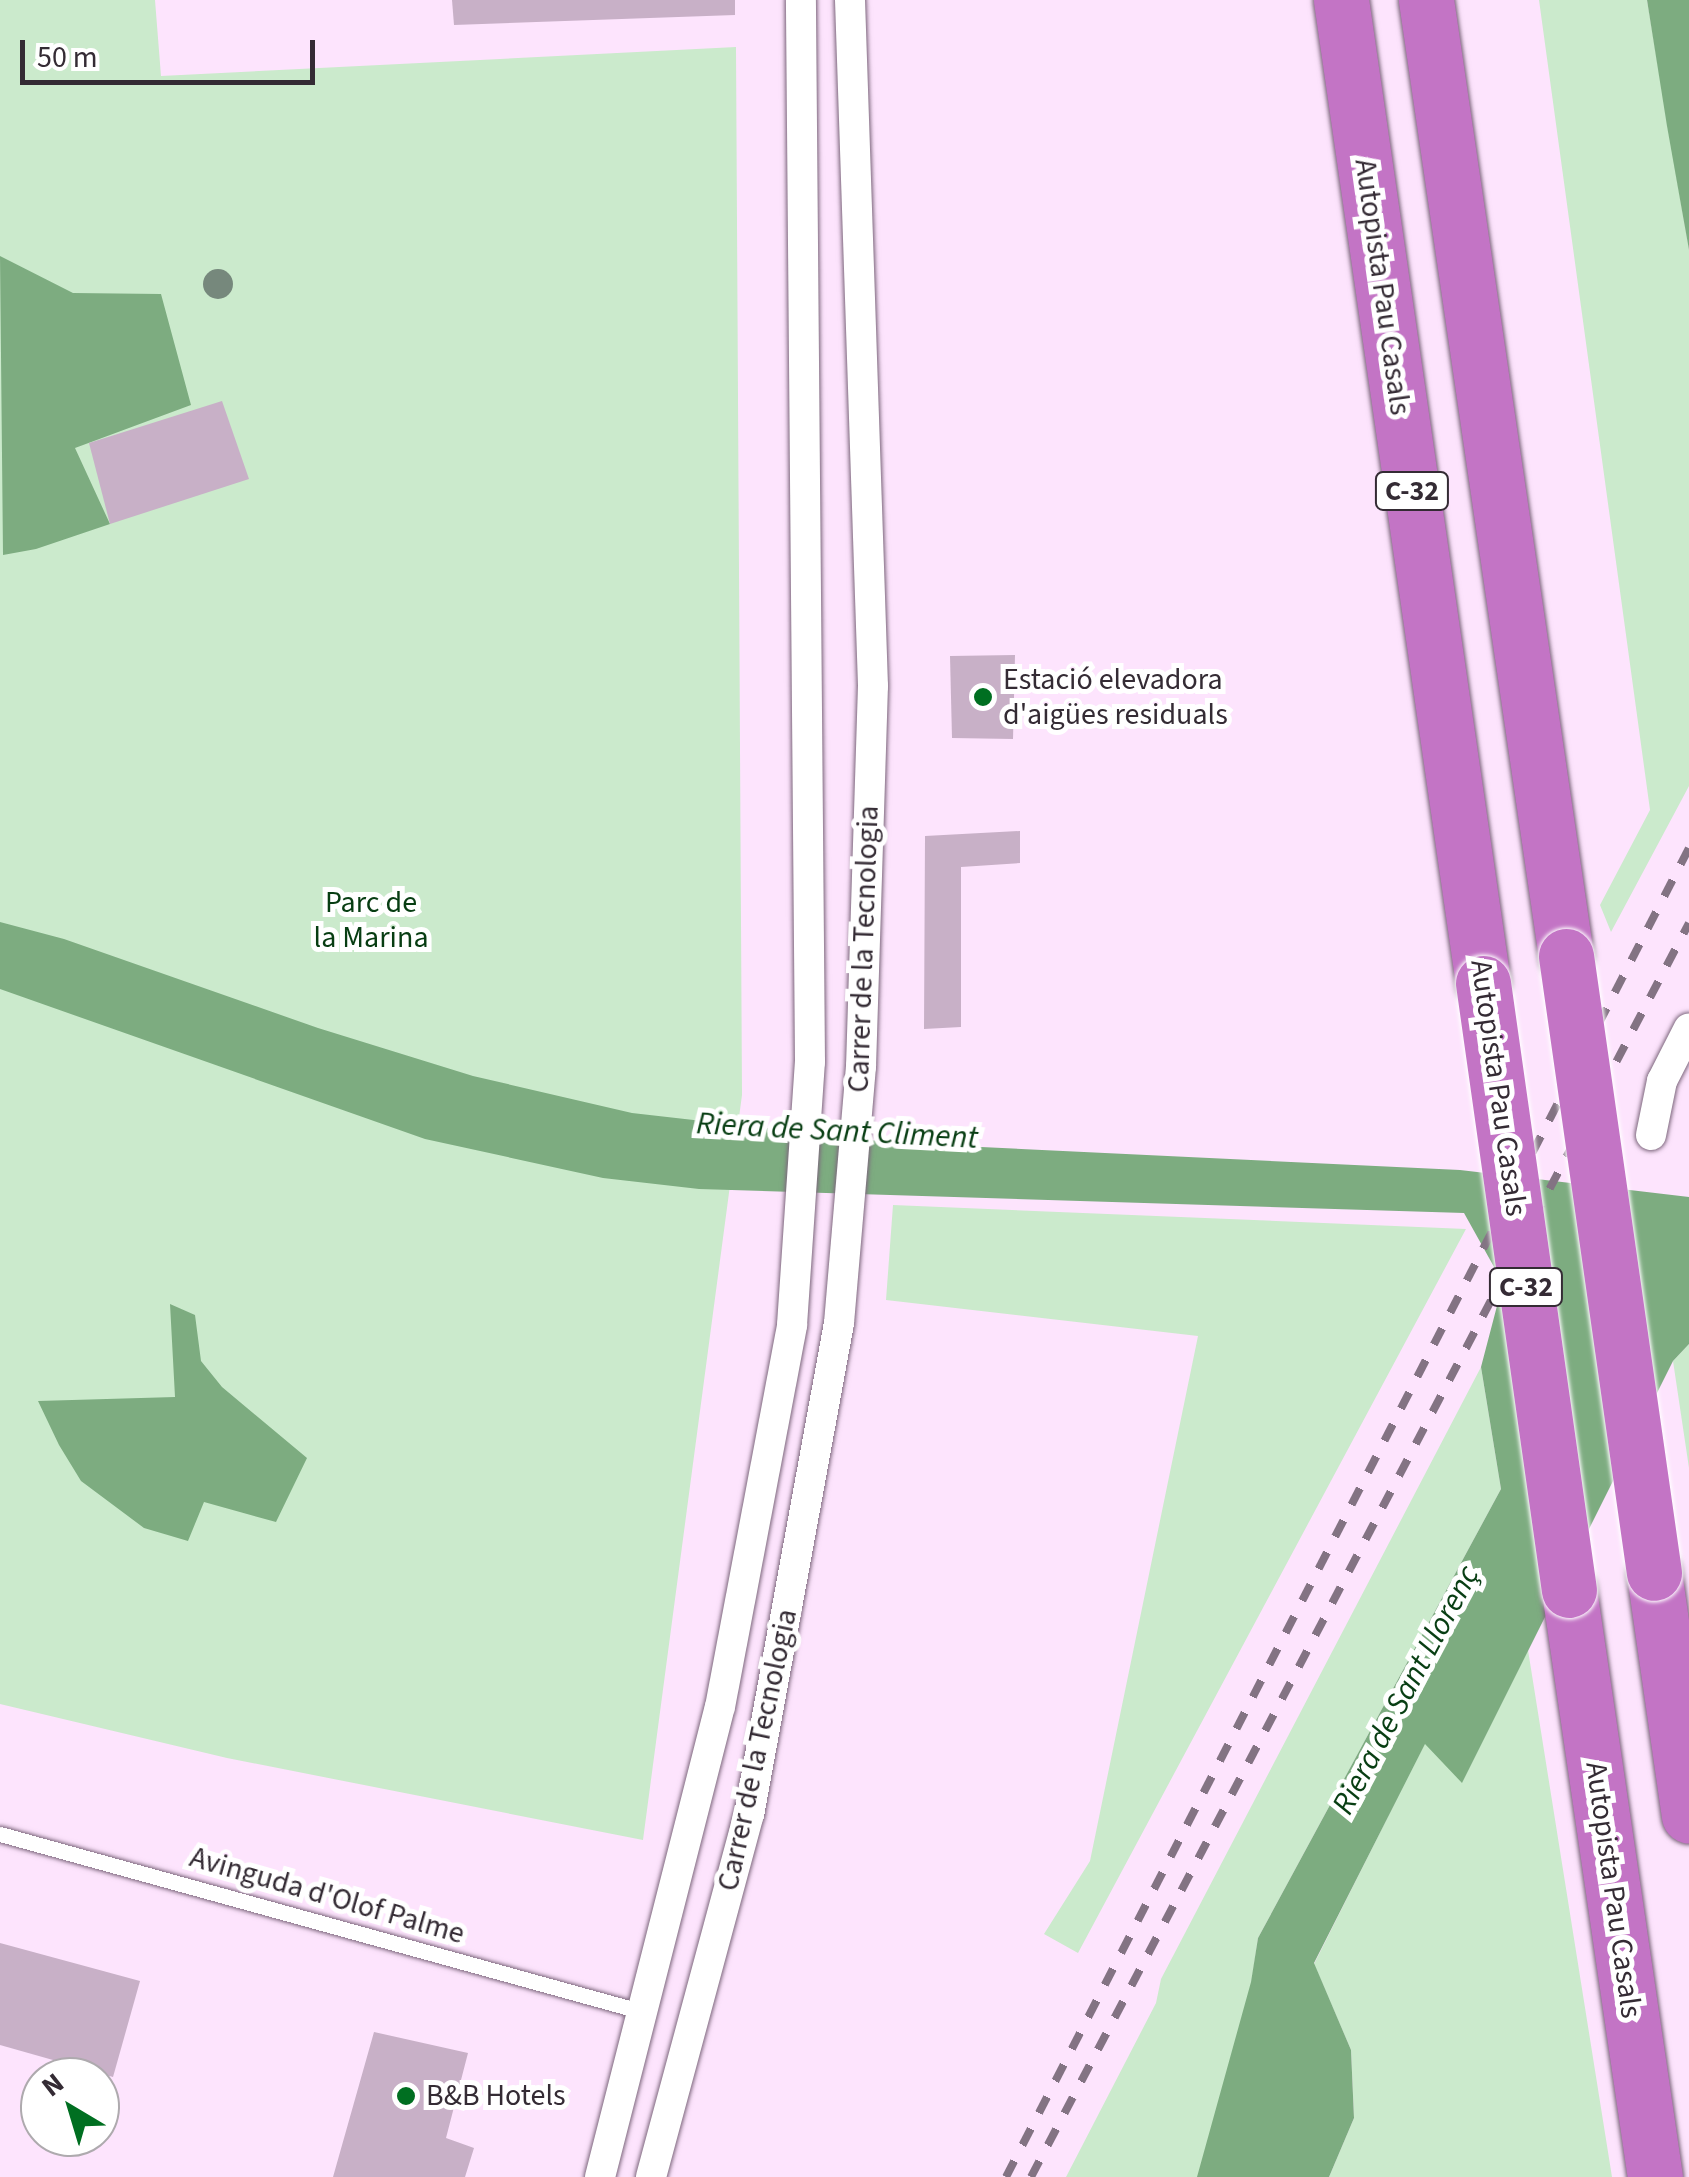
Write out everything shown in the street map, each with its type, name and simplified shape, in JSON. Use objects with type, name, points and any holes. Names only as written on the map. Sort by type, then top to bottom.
[{"type":"highway","name":"Autopista Pau Casals","points":[[1340,0],[1655,2177]]},
{"type":"highway","name":"C-32","points":[[1426,0],[1689,1815]]},
{"type":"street","name":"Carrer de la Tecnologia","points":[[600,2177],[720,1707],[792,1325],[810,1062],[802,0]]},
{"type":"street","name":"Carrer de la Tecnologia","points":[[651,2177],[749,1815],[839,1323],[862,1068],[873,686],[850,0]]},
{"type":"street","points":[[1651,1135],[1662,1081],[1689,1028]]},
{"type":"lane","name":"Avinguda d'Olof Palme","points":[[0,1834],[640,2011]]},
{"type":"green space","name":"Parc de la Marina","points":[[0,0],[155,0],[161,76],[736,47],[742,1095],[643,1840],[227,1758],[0,1704]]},
{"type":"green space","points":[[1539,0],[1647,0],[1689,250],[1689,786],[1611,932],[1600,905],[1650,810]]},
{"type":"green space","points":[[893,1205],[1466,1229],[1078,1953],[1044,1934],[1090,1861],[1198,1336],[886,1300]]},
{"type":"green space","points":[[1689,1344],[1689,1468],[1673,1361]]},
{"type":"green space","points":[[1481,1367],[1501,1489],[1258,1938],[1223,2177],[1066,2177],[1156,2003],[1161,1979]]},
{"type":"green space","points":[[1528,1650],[1612,2177],[1329,2177],[1354,2118],[1351,2050],[1314,1964],[1425,1743],[1462,1782]]},
{"type":"water","points":[[1647,0],[1689,0],[1689,250],[1667,126]]},
{"type":"water","points":[[0,256],[73,293],[161,294],[191,405],[75,448],[110,524],[36,549],[3,555]]},
{"type":"water","name":"Riera de Sant Llorenç","points":[[0,922],[64,939],[318,1028],[473,1076],[632,1113],[897,1143],[1460,1170],[1689,1197],[1689,1344],[1673,1361],[1462,1783],[1425,1744],[1314,1963],[1351,2050],[1354,2118],[1329,2177],[1197,2177],[1251,1982],[1258,1938],[1501,1489],[1481,1367],[1503,1283],[1464,1213],[699,1189],[603,1178],[425,1139],[0,989]]},
{"type":"water","points":[[170,1304],[195,1315],[201,1361],[222,1387],[307,1458],[276,1522],[204,1502],[188,1541],[144,1528],[81,1481],[59,1445],[38,1401],[175,1397]]},
{"type":"building","points":[[452,0],[735,0],[735,15],[454,25]]},
{"type":"building","points":[[222,401],[249,479],[110,524],[89,443]]},
{"type":"building","name":"Estació elevadora d'aigües residuals","points":[[1015,655],[1013,739],[952,738],[950,656]]},
{"type":"building","points":[[1020,831],[1020,863],[961,867],[961,1027],[924,1029],[925,836]]},
{"type":"building","points":[[0,1943],[140,1981],[119,2057],[42,2057],[0,2045]]},
{"type":"building","name":"B&B Hotels","points":[[374,2032],[468,2053],[446,2138],[474,2148],[465,2177],[333,2177]]},
{"type":"railway","points":[[1006,2177],[1689,848]]},
{"type":"railway","points":[[1031,2177],[1689,923]]},
{"type":"place","name":"Estació elevadora d'aigües residuals","points":[[983,697]]},
{"type":"place","name":"B&B Hotels","points":[[406,2096]]},
{"type":"water label","name":"Riera de Sant Climent","points":[[837,1131]]}]
